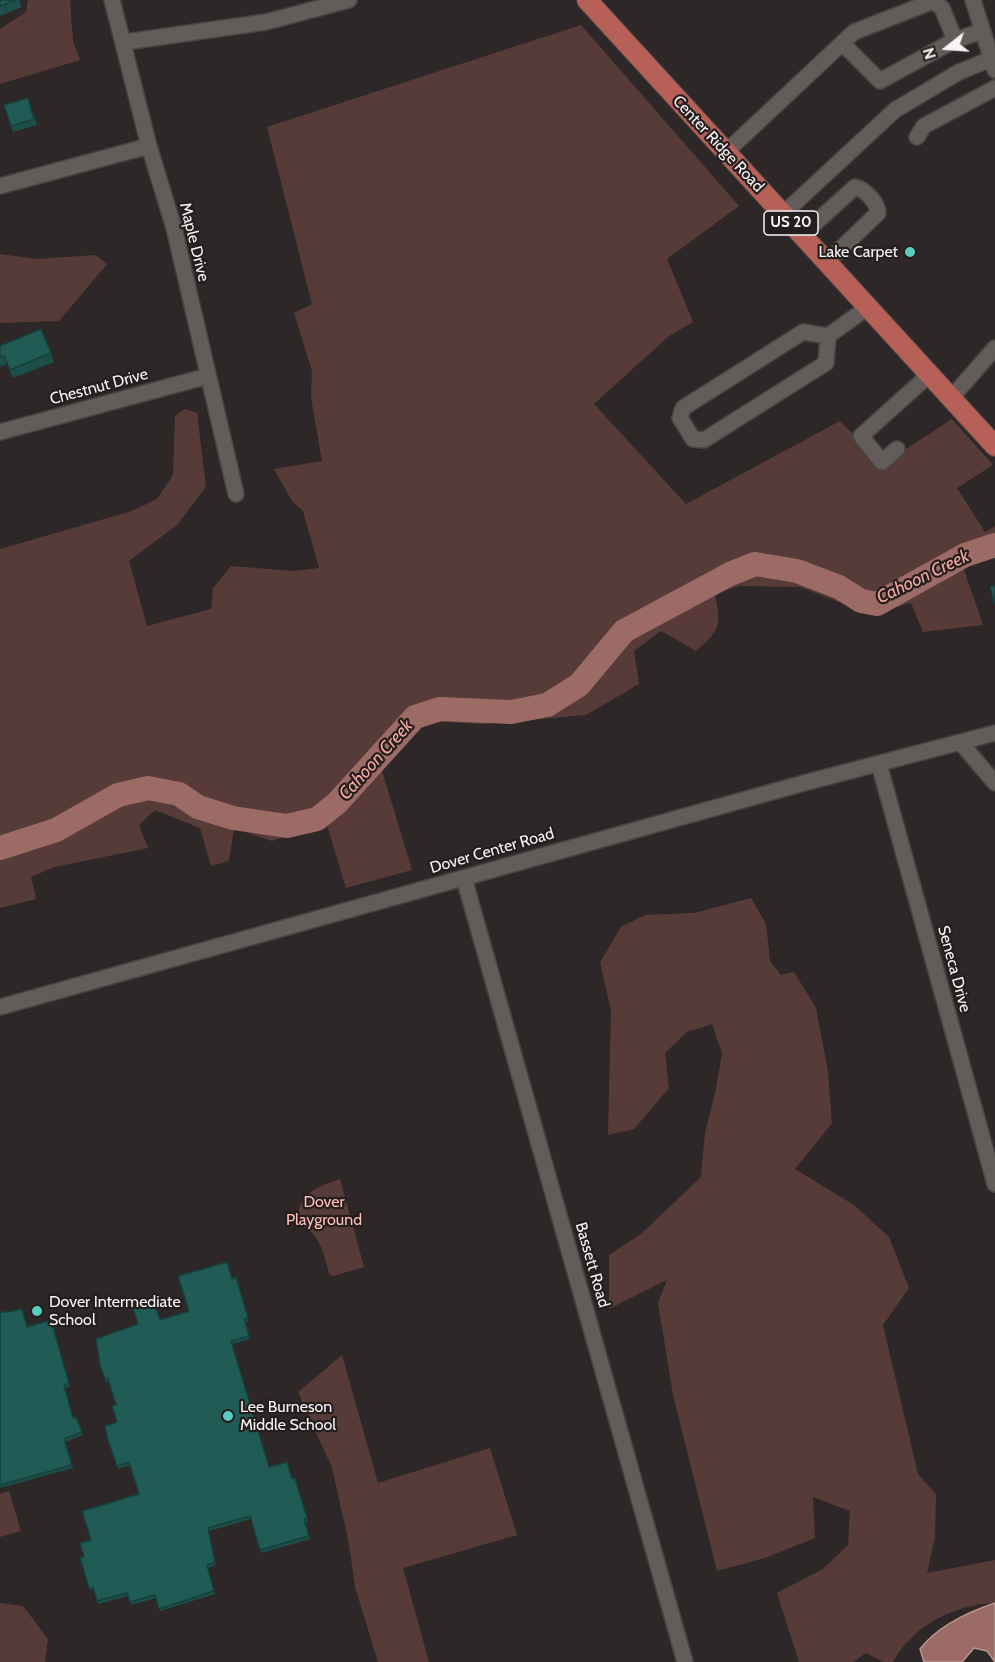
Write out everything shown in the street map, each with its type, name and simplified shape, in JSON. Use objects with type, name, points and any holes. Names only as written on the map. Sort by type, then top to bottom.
[{"type":"main road","name":"Center Ridge Road","points":[[587,0],[995,446]]},
{"type":"street","name":"Maple Drive","points":[[112,0],[125,42],[149,146],[174,228],[236,494]]},
{"type":"street","points":[[125,42],[266,22],[349,0]]},
{"type":"street","points":[[783,214],[895,110],[959,72],[993,64],[973,0]]},
{"type":"street","points":[[726,152],[854,32],[933,1],[942,8],[955,40]]},
{"type":"street","points":[[842,44],[880,81],[955,40],[983,31]]},
{"type":"street","points":[[917,137],[924,126],[995,88]]},
{"type":"street","points":[[0,186],[149,146]]},
{"type":"street","points":[[802,235],[855,187],[863,190],[877,206],[878,213],[827,262]]},
{"type":"street","points":[[828,336],[826,363],[704,440],[693,439],[680,418],[683,408],[802,332],[828,336],[868,307]]},
{"type":"street","points":[[952,397],[995,348]]},
{"type":"street","points":[[897,449],[882,462],[861,436],[930,374]]},
{"type":"street","name":"Chestnut Drive","points":[[0,432],[208,376]]},
{"type":"street","name":"Dover Center Road","points":[[0,1007],[995,733]]},
{"type":"street","points":[[960,742],[995,783]]},
{"type":"street","name":"Seneca Drive","points":[[879,764],[995,1184]]},
{"type":"street","name":"Bassett Road","points":[[464,878],[685,1662]]},
{"type":"green space","points":[[28,0],[70,0],[73,41],[80,60],[0,84],[0,29],[26,12]]},
{"type":"green space","points":[[581,25],[739,206],[667,259],[693,322],[669,336],[594,404],[686,504],[840,421],[883,464],[952,419],[993,465],[957,488],[985,532],[995,526],[995,547],[962,564],[983,625],[923,632],[911,603],[870,614],[800,587],[739,586],[715,594],[717,627],[696,651],[661,631],[634,651],[639,684],[586,715],[482,724],[428,721],[380,764],[412,870],[346,888],[326,822],[272,841],[234,828],[229,861],[211,866],[200,828],[155,810],[139,825],[148,848],[54,867],[31,877],[36,899],[0,908],[0,549],[132,511],[157,499],[173,475],[175,416],[185,409],[197,413],[206,487],[177,525],[129,561],[147,626],[211,609],[213,588],[231,566],[293,571],[319,568],[303,511],[292,501],[274,469],[322,461],[311,398],[312,371],[294,313],[312,304],[267,127]]},
{"type":"green space","points":[[0,254],[37,259],[96,255],[107,264],[59,321],[0,323]]},
{"type":"green space","points":[[751,898],[766,924],[770,961],[781,975],[794,972],[816,1008],[828,1072],[832,1123],[795,1169],[854,1205],[889,1237],[909,1288],[883,1325],[918,1474],[936,1494],[935,1537],[927,1573],[995,1560],[995,1603],[965,1608],[936,1619],[912,1637],[893,1662],[884,1662],[866,1653],[853,1662],[799,1662],[777,1593],[823,1569],[848,1545],[850,1511],[813,1497],[815,1538],[765,1558],[717,1571],[673,1395],[658,1303],[667,1280],[609,1309],[609,1255],[641,1234],[701,1177],[705,1133],[722,1053],[712,1024],[687,1032],[665,1053],[669,1088],[634,1129],[608,1135],[611,1010],[600,962],[621,927],[645,915],[694,913]]},
{"type":"green space","name":"Dover Playground","points":[[340,1179],[364,1267],[333,1276],[329,1274],[315,1236],[303,1226],[295,1223],[301,1204],[309,1193]]},
{"type":"green space","points":[[342,1355],[378,1483],[490,1448],[517,1535],[403,1568],[429,1662],[378,1662],[355,1587],[349,1544],[332,1468],[298,1392]]},
{"type":"green space","points":[[9,1491],[21,1531],[0,1537],[0,1494]]},
{"type":"green space","points":[[0,1603],[23,1606],[48,1639],[45,1662],[0,1662]]},
{"type":"shaded area","points":[[995,1603],[995,1662],[987,1651],[974,1648],[962,1662],[924,1662],[920,1649],[936,1633],[964,1615]]},
{"type":"building","points":[[0,0],[15,0],[0,6]]},
{"type":"building","points":[[28,98],[34,119],[11,126],[4,105]]},
{"type":"building","points":[[41,329],[51,353],[10,370],[4,356],[0,357],[0,346]]},
{"type":"building","points":[[995,586],[995,605],[990,587]]},
{"type":"building","points":[[227,1262],[232,1279],[236,1277],[248,1318],[244,1319],[249,1336],[231,1341],[269,1467],[287,1462],[292,1479],[295,1478],[307,1518],[304,1519],[309,1536],[260,1550],[250,1516],[208,1528],[215,1562],[207,1565],[214,1591],[159,1609],[155,1595],[130,1602],[127,1593],[97,1601],[93,1587],[89,1588],[80,1558],[84,1557],[80,1543],[91,1540],[82,1511],[139,1494],[129,1462],[117,1466],[107,1437],[105,1426],[117,1422],[112,1406],[116,1405],[108,1378],[105,1379],[100,1365],[96,1339],[138,1324],[133,1308],[154,1302],[160,1320],[189,1311],[178,1276]]},
{"type":"building","points":[[22,1309],[27,1327],[51,1320],[69,1383],[64,1385],[73,1418],[76,1417],[82,1432],[64,1439],[72,1465],[0,1485],[0,1312]]},
{"type":"waterway","name":"Cahoon Creek","points":[[0,848],[56,830],[118,795],[148,788],[179,794],[198,807],[233,818],[287,826],[317,819],[337,803],[415,717],[440,709],[511,712],[547,705],[579,685],[624,631],[730,574],[755,564],[797,571],[839,587],[861,601],[877,604],[965,555],[995,545]]},
{"type":"place","name":"Lake Carpet","points":[[910,252]]},
{"type":"place","name":"Dover Intermediate School","points":[[37,1311]]},
{"type":"place","name":"Lee Burneson Middle School","points":[[228,1416]]}]
